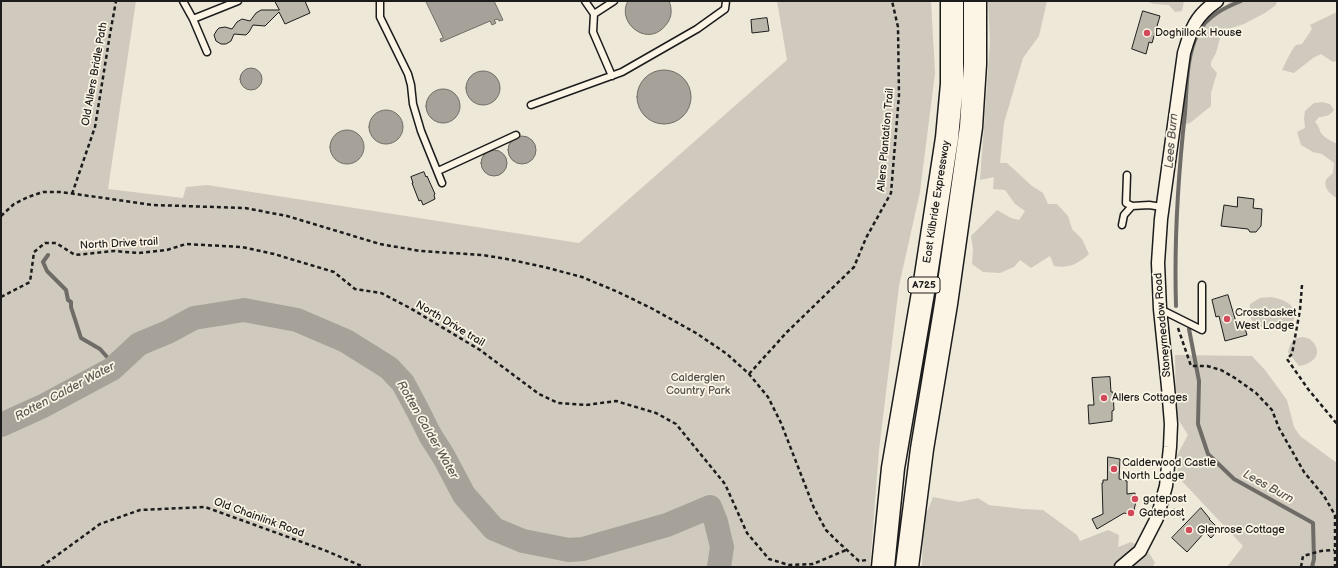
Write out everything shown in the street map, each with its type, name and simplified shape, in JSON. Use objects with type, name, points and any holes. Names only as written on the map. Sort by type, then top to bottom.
[{"type":"highway","name":"East Kilbride Expressway","points":[[876,563],[925,283],[947,138],[952,84],[952,1]]},
{"type":"highway","name":"East Kilbride Expressway","points":[[907,567],[922,449],[946,304],[971,127],[975,64],[975,1]]},
{"type":"street","name":"Stoneymeadow Road","points":[[1121,567],[1140,551],[1157,518],[1166,486],[1171,432],[1160,308],[1158,262],[1162,207],[1184,53],[1189,35],[1196,20],[1217,1]]},
{"type":"lane","points":[[183,1],[193,19],[207,52]]},
{"type":"lane","points":[[193,19],[238,1]]},
{"type":"lane","points":[[380,1],[380,17],[408,74],[413,104],[421,131],[442,183]]},
{"type":"lane","points":[[585,1],[594,14],[593,32],[612,76]]},
{"type":"lane","points":[[594,14],[614,1]]},
{"type":"lane","points":[[531,105],[622,72],[697,29],[725,9],[726,1]]},
{"type":"lane","points":[[438,171],[516,135]]},
{"type":"lane","points":[[1127,175],[1126,203],[1132,206],[1150,205],[1162,207]]},
{"type":"lane","points":[[1122,225],[1124,215],[1132,206]]},
{"type":"lane","points":[[1160,308],[1202,330],[1202,285]]},
{"type":"path","name":"Old Allers Bridle Path","points":[[72,194],[95,127],[116,1]]},
{"type":"path","name":"Allers Plantation Trail","points":[[749,374],[787,332],[854,267],[866,238],[891,193],[899,95],[898,27],[892,1]]},
{"type":"path","points":[[1,216],[14,204],[43,192],[72,194],[153,205],[245,208],[287,216],[380,244],[420,252],[488,256],[544,267],[582,278],[618,292],[652,308],[696,332],[727,354],[749,374],[768,398],[781,423],[814,508],[826,530],[859,561],[876,563]]},
{"type":"path","name":"North Drive trail","points":[[1,297],[30,282],[34,252],[46,243],[56,243],[75,255],[114,251],[139,253],[167,250],[186,244],[242,247],[274,254],[334,272],[355,289],[381,293],[480,350],[539,394],[558,403],[586,406],[616,401],[656,413],[676,424],[725,484],[747,533],[769,559],[789,564],[813,564],[846,550]]},
{"type":"path","points":[[1302,285],[1300,310],[1292,354],[1287,359],[1308,389],[1337,424]]},
{"type":"path","points":[[1173,315],[1191,366],[1206,366],[1221,370],[1256,392],[1272,410],[1278,428],[1304,472],[1324,496],[1335,515],[1335,567]]},
{"type":"path","name":"Old Chainlink Road","points":[[41,567],[100,524],[140,510],[205,507],[324,550],[364,567]]},
{"type":"path","points":[[1171,507],[1184,520]]},
{"type":"path","points":[[1301,567],[1303,556],[1305,555],[1321,551],[1335,550]]},
{"type":"green space","name":"Calderglen Country Park","points":[[1,1],[136,1],[108,189],[183,198],[186,187],[207,185],[579,243],[787,60],[777,1],[931,1],[935,73],[920,192],[899,286],[879,450],[870,567],[1,567]]},
{"type":"green space","points":[[988,1],[1047,1],[1039,36],[1023,58],[1004,123],[1000,163],[1007,163],[1032,186],[1043,193],[1048,204],[1057,204],[1068,216],[1072,229],[1082,239],[1089,254],[1077,263],[1069,266],[1054,266],[1050,256],[1031,268],[1020,260],[1014,267],[1000,273],[983,272],[972,264],[973,249],[971,236],[997,210],[1011,218],[1019,220],[1025,211],[1015,204],[1005,190],[993,189],[994,177],[980,180],[990,42]]},
{"type":"green space","points":[[1145,1],[1184,1],[1182,11],[1175,12],[1169,5],[1154,4]]},
{"type":"green space","points":[[1231,1],[1277,1],[1276,5],[1265,13],[1244,24],[1231,28],[1220,38],[1216,53],[1211,62],[1211,66],[1217,73],[1211,93],[1211,106],[1190,123],[1186,124],[1186,70],[1189,52],[1204,22]]},
{"type":"green space","points":[[1337,12],[1337,61],[1333,62],[1321,54],[1313,58],[1294,73],[1282,70],[1296,45],[1302,44],[1312,29],[1310,25]]},
{"type":"green space","points":[[1322,102],[1330,104],[1334,110],[1324,117],[1319,117],[1315,122],[1327,139],[1337,144],[1337,198],[1328,191],[1325,183],[1333,173],[1334,163],[1322,154],[1313,152],[1301,145],[1297,132],[1305,128],[1305,111],[1314,103]]},
{"type":"green space","points":[[1271,297],[1292,306],[1294,310],[1294,321],[1291,328],[1276,329],[1262,327],[1252,320],[1250,304],[1260,298]]},
{"type":"green space","points":[[1303,337],[1310,339],[1316,347],[1317,354],[1310,362],[1299,366],[1288,352],[1292,341],[1296,338]]},
{"type":"green space","points":[[1175,355],[1252,356],[1265,370],[1287,400],[1294,427],[1300,436],[1337,463],[1337,567],[1227,567],[1243,546],[1178,477],[1177,455],[1188,435],[1176,416]]},
{"type":"green space","points":[[933,497],[959,502],[978,498],[989,505],[1043,510],[1077,535],[1080,541],[1108,530],[1119,535],[1118,547],[1131,542],[1146,550],[1155,563],[1152,567],[922,567],[923,522]]},
{"type":"shaded area","points":[[426,1],[494,1],[503,20],[494,20],[496,23],[492,25],[490,21],[441,42],[440,39],[443,38]]},
{"type":"shaded area","points":[[628,1],[669,1],[671,12],[669,20],[661,30],[652,34],[644,34],[636,31],[626,18],[625,9]]},
{"type":"shaded area","points":[[251,68],[259,71],[262,79],[259,87],[251,90],[243,87],[240,79],[243,71]]},
{"type":"shaded area","points":[[659,70],[669,70],[679,74],[687,82],[691,92],[691,102],[687,112],[679,120],[669,124],[659,124],[649,120],[641,112],[637,102],[637,92],[641,82],[649,74]]},
{"type":"shaded area","points":[[480,71],[486,71],[490,72],[497,78],[500,88],[499,95],[493,102],[486,105],[480,105],[476,104],[469,98],[466,91],[466,85],[467,81],[473,74]]},
{"type":"shaded area","points":[[440,89],[446,89],[450,90],[457,96],[460,106],[459,113],[453,120],[446,123],[440,123],[436,122],[429,116],[426,109],[426,103],[427,99],[433,92]]},
{"type":"shaded area","points":[[383,110],[389,110],[393,111],[400,117],[403,127],[402,134],[396,141],[389,144],[383,144],[379,143],[372,137],[369,130],[369,124],[370,120],[376,113]]},
{"type":"shaded area","points":[[344,130],[350,130],[354,131],[361,137],[364,147],[363,154],[357,161],[350,164],[344,164],[340,163],[333,157],[330,150],[330,144],[331,140],[337,133]]},
{"type":"shaded area","points":[[522,136],[532,140],[536,150],[532,160],[522,164],[512,160],[508,150],[512,140]]},
{"type":"shaded area","points":[[494,150],[503,154],[507,163],[503,172],[494,176],[485,172],[481,163],[485,154]]},
{"type":"building","points":[[275,1],[305,1],[310,13],[285,24],[279,12],[265,26],[253,25],[246,35],[234,34],[231,41],[226,44],[221,44],[216,41],[214,35],[219,28],[225,27],[232,29],[237,22],[242,19],[250,21],[256,13],[261,10],[279,10]]},
{"type":"building","name":"Doghillock House","points":[[1143,11],[1160,16],[1152,43],[1149,42],[1146,54],[1132,49]]},
{"type":"building","points":[[767,18],[769,31],[752,33],[751,20]]},
{"type":"building","points":[[424,172],[435,194],[435,199],[423,205],[421,200],[419,201],[411,177]]},
{"type":"building","points":[[1238,197],[1254,199],[1253,208],[1262,209],[1261,226],[1256,232],[1250,232],[1248,229],[1221,226],[1224,205],[1237,207]]},
{"type":"building","name":"Crossbasket West Lodge","points":[[1228,295],[1236,322],[1243,321],[1247,335],[1225,341],[1219,316],[1216,317],[1212,300]]},
{"type":"building","name":"Allers Cottages","points":[[1110,377],[1114,410],[1112,411],[1112,421],[1089,424],[1088,405],[1094,405],[1092,378]]},
{"type":"building","points":[[1108,457],[1120,459],[1119,479],[1127,481],[1127,494],[1135,493],[1136,501],[1133,515],[1124,513],[1097,529],[1092,519],[1103,514],[1102,483],[1103,480],[1107,480]]},
{"type":"building","name":"Glenrose Cottage","points":[[1201,508],[1219,529],[1211,538],[1205,532],[1187,552],[1172,538]]},
{"type":"waterway","name":"Lees Burn","points":[[1176,306],[1176,234],[1180,161],[1191,52],[1198,33],[1206,22],[1222,10],[1241,1]]},
{"type":"waterway","points":[[48,255],[43,262],[47,271],[66,290],[81,338],[100,349],[115,366]]},
{"type":"waterway","name":"Rotten Calder Water","points":[[1,425],[43,406],[112,369],[139,344],[168,332],[194,318],[244,310],[297,320],[346,341],[389,368],[403,383],[464,495],[494,529],[523,541],[569,550],[583,549],[667,525],[710,507],[716,522],[722,547],[719,567]]},
{"type":"waterway","name":"Lees Burn","points":[[1189,329],[1199,381],[1198,424],[1208,454],[1234,479],[1313,523],[1314,559],[1312,567]]},
{"type":"place","name":"Doghillock House","points":[[1147,33]]},
{"type":"place","name":"Crossbasket West Lodge","points":[[1227,319]]},
{"type":"place","name":"Allers Cottages","points":[[1104,398]]},
{"type":"place","name":"Calderwood Castle North Lodge","points":[[1114,469]]},
{"type":"place","name":"gatepost","points":[[1135,499]]},
{"type":"place","name":"Gatepost","points":[[1131,513]]},
{"type":"place","name":"Glenrose Cottage","points":[[1189,530]]}]
